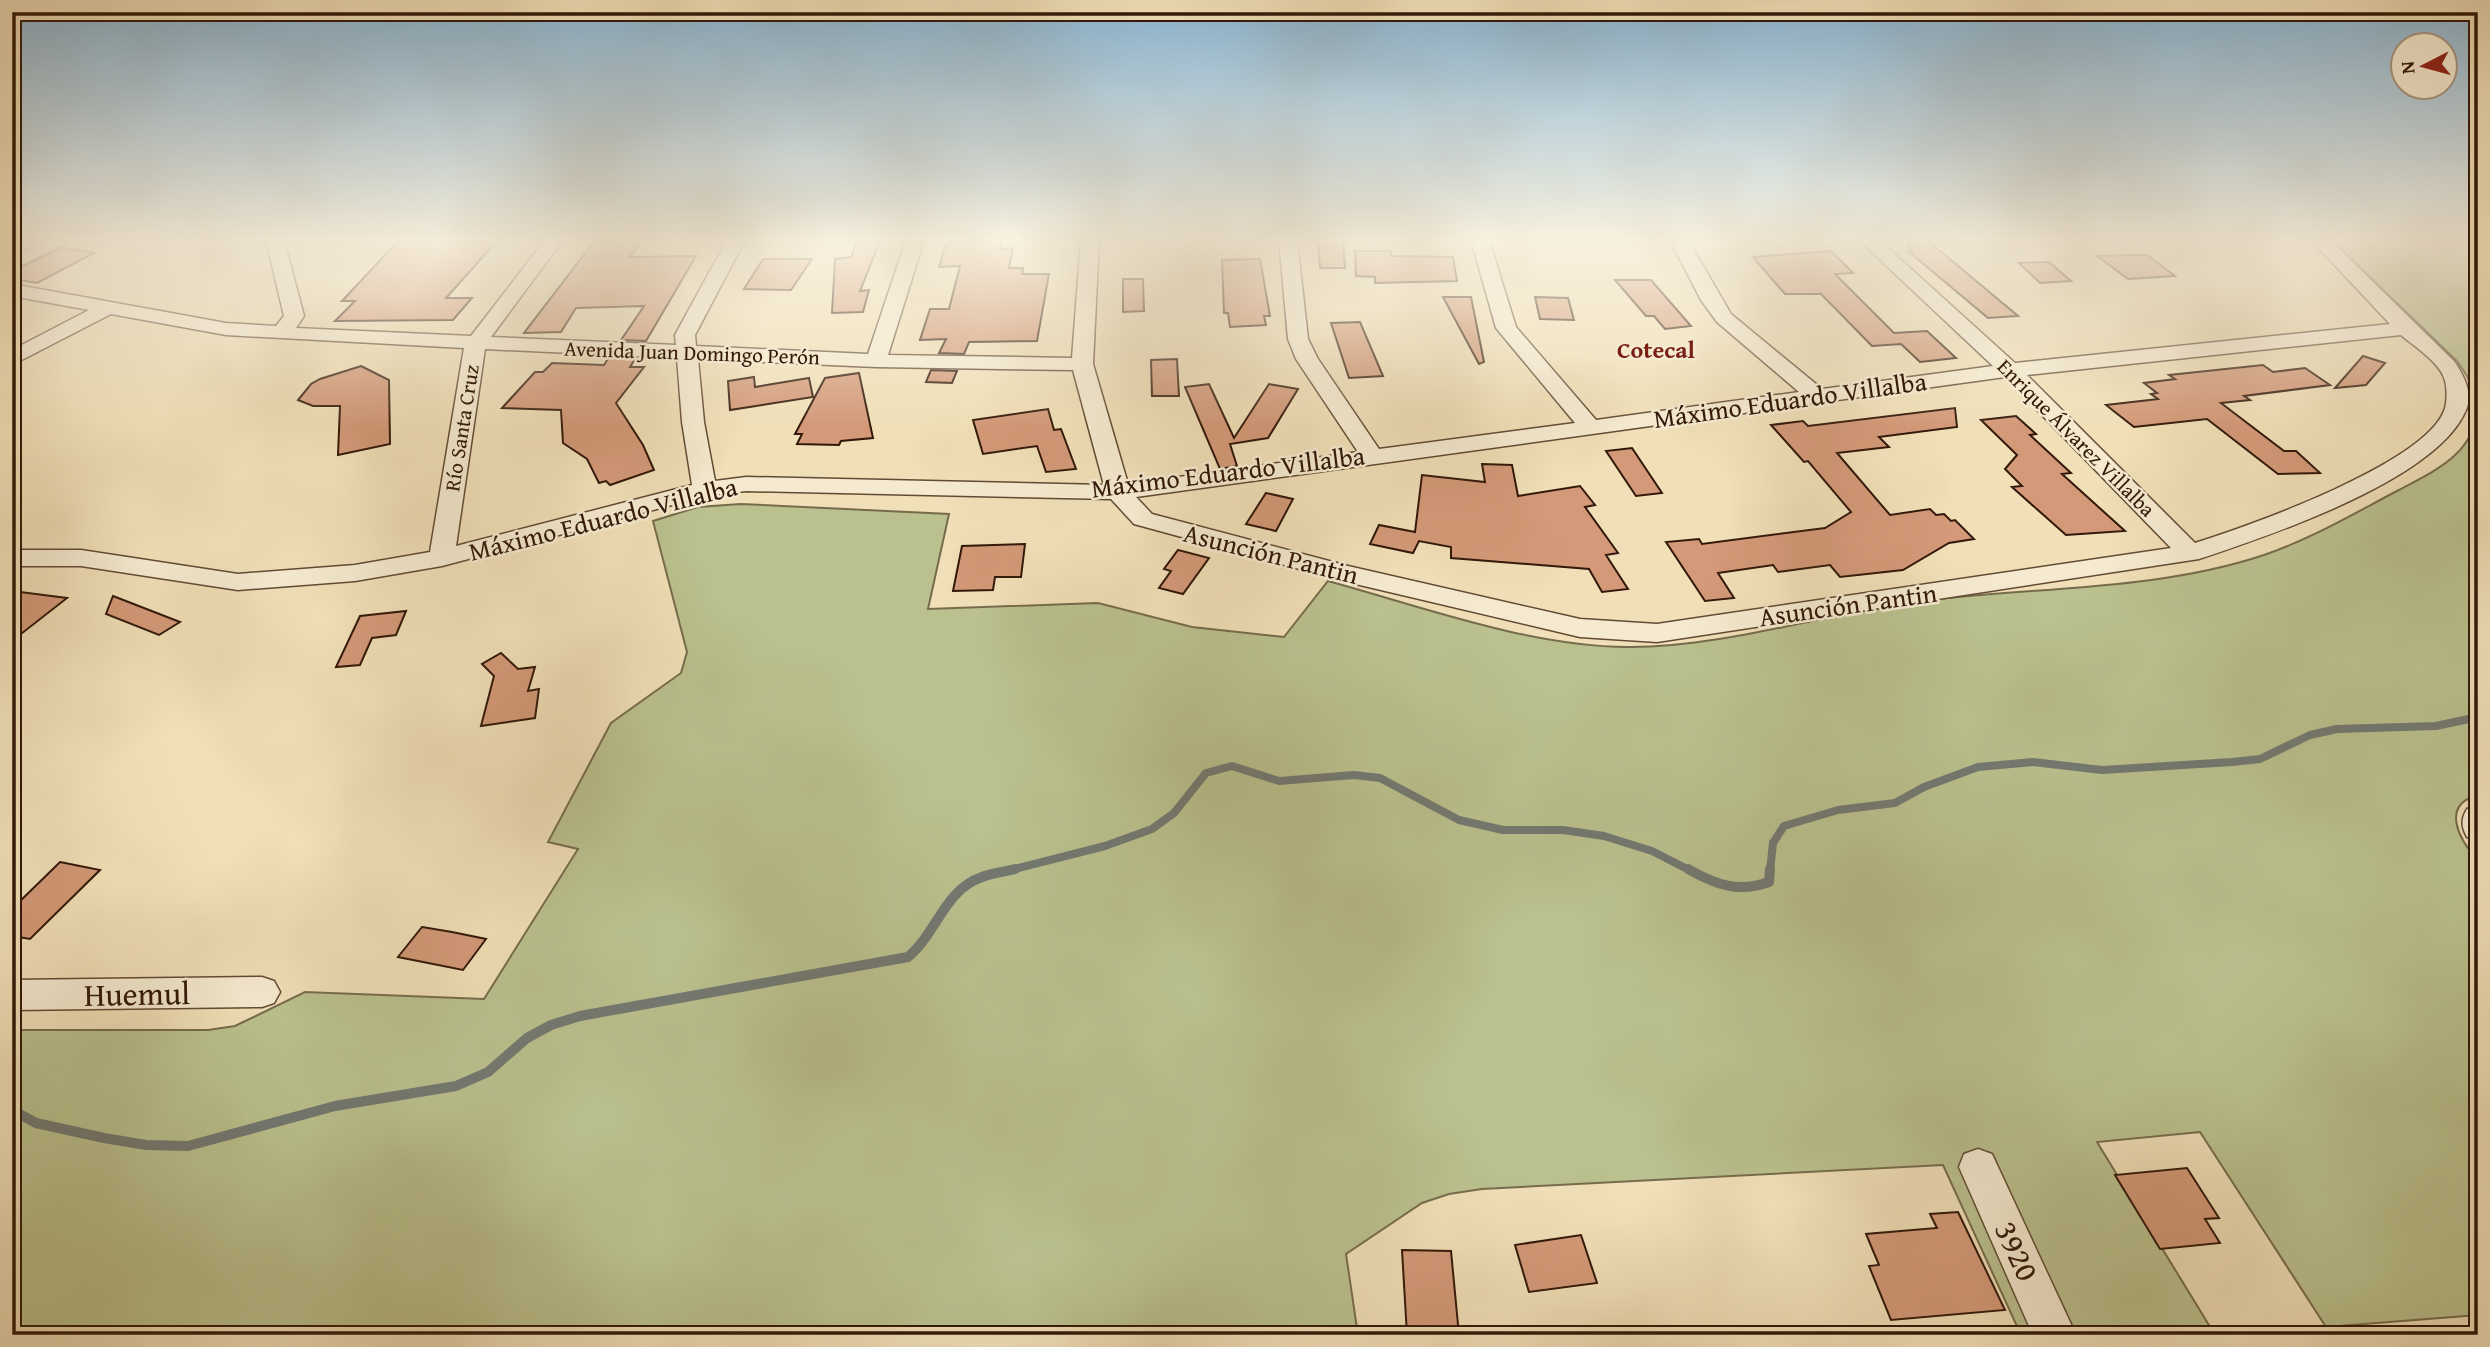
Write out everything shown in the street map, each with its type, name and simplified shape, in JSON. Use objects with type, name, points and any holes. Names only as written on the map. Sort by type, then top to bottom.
[{"type":"street","name":"Avenida Juan Domingo Perón","points":[[76,303],[226,329],[282,333],[876,361],[1082,364]]},
{"type":"street","points":[[282,333],[294,316],[291,303]]},
{"type":"street","name":"Río Santa Cruz","points":[[442,558],[475,344],[506,303]]},
{"type":"street","points":[[702,303],[685,335],[684,353],[705,489]]},
{"type":"street","points":[[876,361],[895,303]]},
{"type":"street","points":[[1086,303],[1082,364],[1118,492]]},
{"type":"street","points":[[1294,303],[1298,339],[1307,359],[1371,455]]},
{"type":"street","points":[[1499,303],[1507,328],[1591,428]]},
{"type":"street","points":[[1713,303],[1724,318],[1818,397]]},
{"type":"street","name":"Enrique Álvarez Villalba","points":[[1936,303],[2010,370],[2190,553]]},
{"type":"street","name":"Asunción Pantin","points":[[1118,492],[1143,519],[1155,524],[1348,574],[1580,628],[1622,633],[1657,633],[2190,553],[2260,532],[2391,470],[2421,450],[2450,424],[2461,400],[2456,380],[2438,357],[2381,303]]},
{"type":"street","points":[[12,359],[106,309]]},
{"type":"street","name":"Máximo Eduardo Villalba","points":[[12,558],[81,558],[238,582],[355,573],[442,558],[705,489],[746,484],[1118,492],[1371,455],[1591,428],[2010,370],[2406,328]]},
{"type":"street","points":[[12,381],[32,348]]},
{"type":"street","points":[[2478,817],[2478,828]]},
{"type":"street","name":"Huemul","points":[[12,995],[262,992]]},
{"type":"street","name":"3920","points":[[1978,1167],[2055,1335]]},
{"type":"green space","points":[[2397,303],[2478,303],[2478,405],[2467,376],[2457,361]]},
{"type":"green space","points":[[2478,408],[2478,795],[2466,800],[2456,815],[2460,833],[2478,860],[2478,1315],[2326,1327],[2200,1132],[2097,1142],[2215,1335],[2021,1335],[1943,1165],[1482,1189],[1449,1194],[1422,1203],[1346,1254],[1358,1335],[12,1335],[12,1030],[208,1030],[235,1026],[305,992],[484,999],[578,849],[548,842],[611,723],[681,673],[687,652],[653,521],[698,507],[741,504],[949,514],[928,609],[1098,603],[1192,627],[1284,637],[1328,581],[1514,633],[1590,645],[1661,646],[1730,637],[1906,603],[2177,576],[2264,555],[2332,526],[2450,460],[2469,438]]},
{"type":"building","points":[[353,303],[468,303],[453,320],[335,321]]},
{"type":"building","points":[[547,303],[668,303],[646,341],[621,340],[644,306],[576,308],[561,332],[524,333]]},
{"type":"building","points":[[833,303],[865,303],[863,312],[832,313]]},
{"type":"building","points":[[951,303],[1044,303],[1037,341],[969,342],[964,354],[939,353],[946,339],[920,340],[930,309],[949,309]]},
{"type":"building","points":[[1123,303],[1144,303],[1144,311],[1123,312]]},
{"type":"building","points":[[1224,303],[1268,303],[1270,316],[1264,316],[1266,325],[1230,327],[1228,313],[1224,313]]},
{"type":"building","points":[[1446,303],[1472,303],[1484,362],[1479,364]]},
{"type":"building","points":[[1536,303],[1569,303],[1574,320],[1540,319]]},
{"type":"building","points":[[1635,303],[1671,303],[1691,326],[1665,329],[1654,316],[1646,316]]},
{"type":"building","points":[[1830,303],[1864,303],[1894,333],[1927,331],[1956,358],[1920,362],[1901,344],[1872,346]]},
{"type":"building","points":[[1970,303],[2002,303],[2018,316],[1988,318]]},
{"type":"building","points":[[1360,322],[1383,376],[1349,378],[1331,323]]},
{"type":"building","points":[[2363,356],[2385,363],[2366,385],[2335,388]]},
{"type":"building","points":[[609,357],[635,359],[630,367],[644,367],[616,403],[643,445],[654,470],[610,485],[606,481],[599,483],[587,459],[563,443],[561,410],[502,408],[535,372],[543,372],[552,363],[604,365]]},
{"type":"building","points":[[1177,359],[1179,396],[1152,396],[1151,360]]},
{"type":"building","points":[[2263,365],[2273,372],[2305,368],[2330,385],[2244,396],[2250,400],[2221,403],[2284,451],[2296,451],[2320,473],[2278,474],[2207,419],[2134,427],[2106,405],[2158,399],[2151,394],[2157,393],[2144,383],[2175,379],[2169,375]]},
{"type":"building","points":[[361,366],[389,380],[390,444],[338,455],[340,406],[313,406],[298,400],[311,384],[320,379]]},
{"type":"building","points":[[931,370],[957,371],[952,383],[926,382]]},
{"type":"building","points":[[859,373],[873,438],[841,441],[839,445],[797,444],[802,434],[795,434],[825,378]]},
{"type":"building","points":[[754,377],[755,387],[809,378],[813,397],[730,410],[728,381]]},
{"type":"building","points":[[1209,384],[1234,438],[1269,384],[1298,389],[1268,438],[1230,444],[1237,466],[1220,469],[1185,387]]},
{"type":"building","points":[[1955,408],[1957,427],[1879,437],[1889,447],[1837,453],[1890,515],[1930,509],[1936,515],[1944,514],[1951,521],[1955,520],[1974,539],[1949,543],[1903,570],[1840,577],[1830,565],[1778,572],[1773,565],[1718,573],[1734,598],[1705,601],[1666,542],[1699,539],[1702,544],[1825,528],[1851,512],[1808,461],[1804,462],[1771,425],[1803,421],[1808,426]]},
{"type":"building","points":[[1048,409],[1054,430],[1061,429],[1076,469],[1046,472],[1037,446],[983,454],[973,420]]},
{"type":"building","points":[[2016,416],[2036,434],[2030,435],[2071,473],[2062,474],[2125,531],[2066,535],[2012,487],[2022,486],[2005,469],[2017,455],[1981,420]]},
{"type":"building","points":[[1632,448],[1662,493],[1636,496],[1606,451]]},
{"type":"building","points":[[1482,464],[1512,465],[1518,496],[1580,486],[1595,505],[1585,507],[1618,553],[1606,555],[1628,589],[1602,592],[1589,569],[1451,558],[1451,547],[1419,541],[1413,553],[1370,544],[1379,525],[1415,532],[1422,475],[1485,482]]},
{"type":"building","points":[[1266,493],[1293,499],[1276,531],[1246,524]]},
{"type":"building","points":[[1025,544],[1021,577],[995,577],[993,590],[953,591],[962,546]]},
{"type":"building","points":[[1178,550],[1209,558],[1183,594],[1159,588],[1171,571],[1164,569]]},
{"type":"building","points":[[20,592],[67,598],[12,641],[12,598]]},
{"type":"building","points":[[113,596],[180,622],[159,635],[106,614]]},
{"type":"building","points":[[406,611],[396,635],[372,638],[360,665],[336,667],[360,616]]},
{"type":"building","points":[[501,653],[518,669],[535,667],[528,691],[539,689],[535,718],[481,726],[494,676],[482,664]]},
{"type":"building","points":[[60,862],[100,870],[30,939],[12,936],[12,909]]},
{"type":"building","points":[[422,927],[486,939],[463,970],[398,957]]},
{"type":"building","points":[[2187,1168],[2219,1218],[2205,1219],[2220,1243],[2160,1249],[2115,1175]]},
{"type":"building","points":[[1958,1212],[2005,1310],[1891,1320],[1869,1266],[1879,1265],[1866,1234],[1937,1228],[1930,1214]]},
{"type":"building","points":[[1581,1235],[1597,1283],[1529,1292],[1515,1245]]},
{"type":"building","points":[[1402,1250],[1451,1251],[1459,1335],[1407,1335]]},
{"type":"waterway","points":[[1770,871],[1773,843],[1784,826],[1838,810],[1895,803],[1924,787],[1978,767],[2033,762],[2102,770],[2232,762],[2260,759],[2310,735],[2337,729],[2436,726],[2478,717]]},
{"type":"waterway","points":[[1014,869],[1105,846],[1152,829],[1174,813],[1206,773],[1232,766],[1279,781],[1354,775],[1380,778],[1459,820],[1503,830],[1563,830],[1604,836],[1652,851],[1691,871]]},
{"type":"waterway","points":[[12,1110],[36,1123],[104,1138],[146,1145],[188,1146],[335,1106],[456,1086],[488,1072],[527,1038],[551,1025],[580,1016],[908,957],[958,892],[982,877],[1014,869]]},
{"type":"waterway","points":[[1007,871],[1014,869]]},
{"type":"waterway","points":[[1688,869],[1718,883],[1738,887],[1769,882],[1770,869]]},
{"type":"district","name":"Cotecal","points":[[1656,350]]}]
